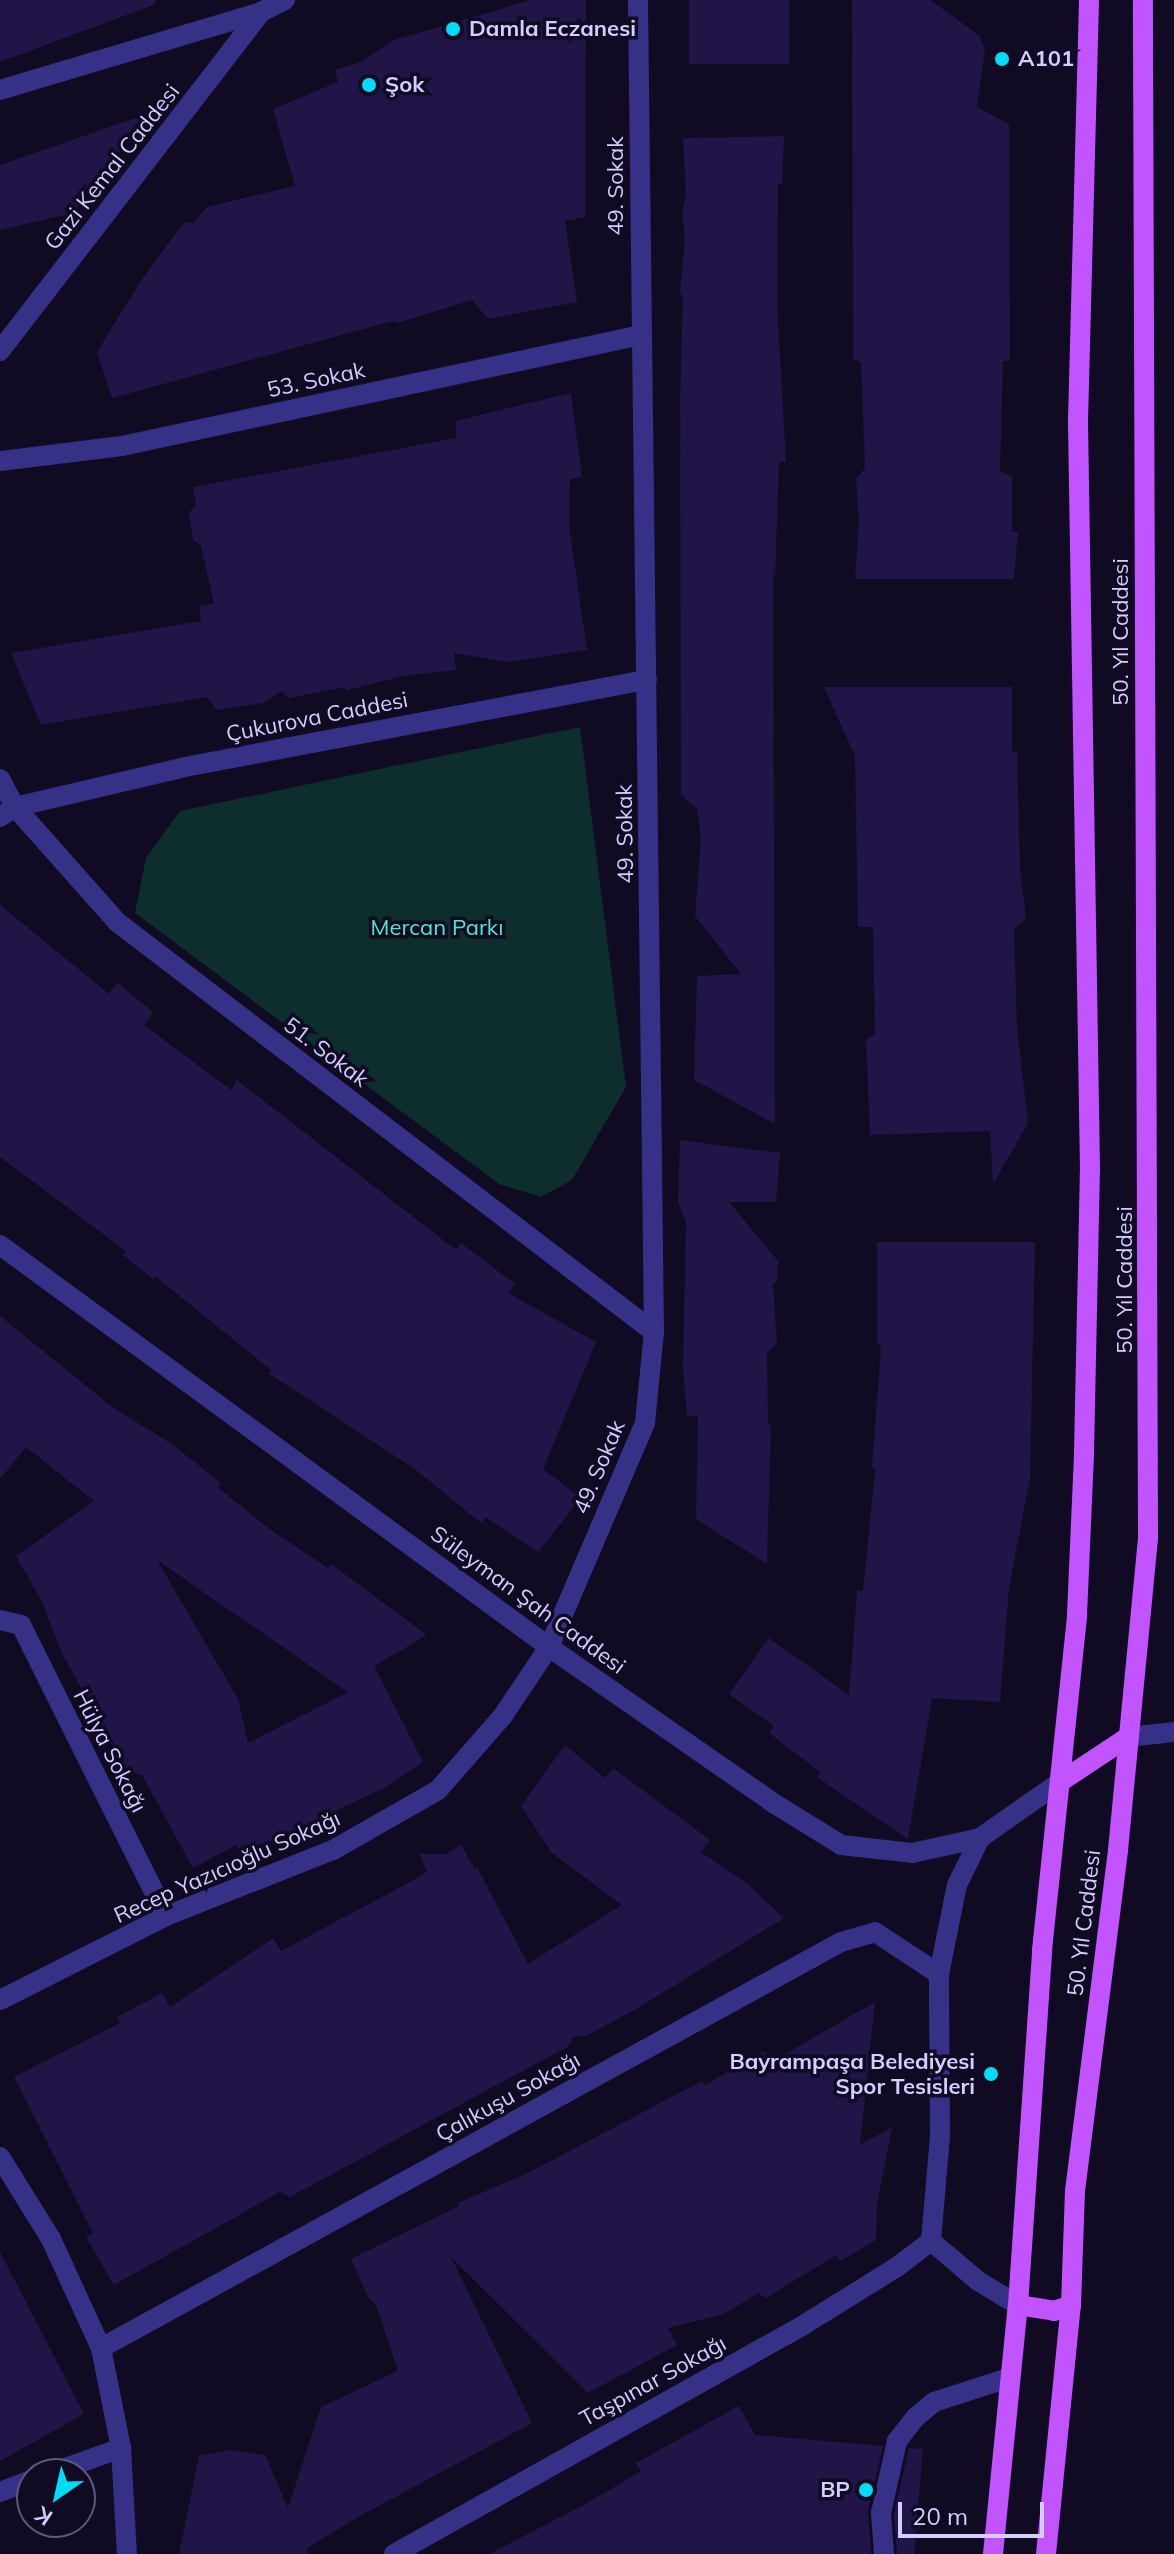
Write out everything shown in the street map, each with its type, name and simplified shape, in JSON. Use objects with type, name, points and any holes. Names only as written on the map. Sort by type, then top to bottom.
[{"type":"main road","name":"50. Yıl Caddesi","points":[[993,2554],[1008,2378],[1018,2305],[1023,2185],[1077,1615],[1090,1170],[1078,421],[1089,0]]},
{"type":"main road","name":"50. Yıl Caddesi","points":[[1046,2554],[1071,2305],[1075,2191],[1116,1865],[1148,1538],[1143,0]]},
{"type":"main road","points":[[1060,1782],[1128,1737]]},
{"type":"main road","points":[[1018,2305],[1054,2311],[1071,2305]]},
{"type":"street","points":[[0,90],[261,12],[285,0]]},
{"type":"street","name":"49. Sokak","points":[[549,1647],[645,1423],[654,1332],[638,0]]},
{"type":"street","points":[[1141,26],[1150,0]]},
{"type":"street","name":"Gazi Kemal Caddesi","points":[[0,351],[261,12]]},
{"type":"street","name":"53. Sokak","points":[[0,461],[122,446],[641,335]]},
{"type":"street","name":"Çukurova Caddesi","points":[[8,812],[185,767],[647,680]]},
{"type":"street","name":"51. Sokak","points":[[0,779],[8,812],[117,922],[654,1332]]},
{"type":"street","name":"Süleyman Şah Caddesi","points":[[0,1245],[549,1647],[775,1804],[841,1845],[912,1853],[980,1838],[1060,1782]]},
{"type":"street","name":"Hülya Sokağı","points":[[0,1620],[21,1625],[166,1916]]},
{"type":"street","name":"Recep Yazıcıoğlu Sokağı","points":[[0,2000],[166,1916],[333,1850],[438,1790],[502,1717],[549,1647]]},
{"type":"street","points":[[1128,1737],[1174,1732]]},
{"type":"street","points":[[980,1838],[957,1885],[939,1974],[940,2136],[931,2241],[978,2281],[1018,2305]]},
{"type":"street","name":"Çalıkuşu Sokağı","points":[[101,2348],[841,1942],[875,1932],[939,1974]]},
{"type":"street","points":[[0,2157],[51,2239],[101,2348],[121,2448],[127,2554]]},
{"type":"street","name":"Taşpınar Sokağı","points":[[394,2554],[805,2324],[897,2267],[931,2241]]},
{"type":"street","points":[[884,2554],[881,2513],[897,2441],[916,2417],[934,2402],[1008,2378]]},
{"type":"street","points":[[93,2458],[121,2448]]},
{"type":"green space","name":"Mercan Parkı","points":[[580,727],[626,1087],[572,1180],[541,1197],[499,1184],[135,913],[146,858],[180,811]]},
{"type":"building","points":[[0,0],[155,0],[156,4],[0,62]]},
{"type":"building","points":[[531,0],[586,0],[585,217],[565,221],[577,302],[488,319],[472,300],[397,323],[393,321],[112,398],[97,352],[140,282],[184,222],[193,223],[207,207],[295,186],[273,109],[338,82],[335,70],[361,62],[394,40]]},
{"type":"building","points":[[689,0],[789,0],[789,64],[689,64]]},
{"type":"building","points":[[852,0],[930,0],[979,35],[985,50],[977,107],[1009,124],[1010,361],[1003,361],[1000,471],[1012,476],[1012,532],[1018,532],[1014,579],[855,579],[859,521],[856,479],[865,468],[861,362],[853,359]]},
{"type":"building","points":[[150,113],[72,213],[0,230],[0,165]]},
{"type":"building","points":[[784,136],[782,184],[778,184],[777,303],[786,462],[779,462],[775,578],[773,572],[775,1124],[694,1080],[697,976],[741,974],[695,916],[701,839],[697,809],[681,795],[680,401],[683,299],[680,291],[685,239],[682,212],[686,196],[683,138]]},
{"type":"building","points":[[571,393],[582,477],[570,479],[569,525],[587,650],[508,662],[454,653],[456,670],[403,676],[347,690],[345,687],[289,698],[282,691],[263,703],[217,710],[207,697],[41,725],[11,653],[201,621],[199,606],[214,603],[201,546],[193,540],[189,513],[196,504],[193,487],[456,438],[456,421]]},
{"type":"building","points":[[824,687],[1012,687],[1012,751],[1017,752],[1020,868],[1026,919],[1014,929],[1017,1027],[1028,1123],[993,1184],[990,1131],[870,1135],[866,1039],[875,1034],[873,927],[858,927],[855,756]]},
{"type":"building","points":[[0,905],[109,994],[117,983],[153,1012],[144,1025],[231,1090],[237,1080],[456,1250],[461,1243],[515,1284],[508,1293],[596,1342],[543,1469],[581,1498],[538,1552],[486,1517],[481,1523],[415,1469],[268,1373],[271,1370],[155,1276],[153,1279],[123,1255],[126,1251],[0,1157]]},
{"type":"building","points":[[680,1140],[780,1153],[776,1202],[729,1202],[778,1261],[777,1281],[773,1284],[777,1344],[767,1353],[768,1425],[771,1425],[767,1564],[696,1519],[698,1416],[687,1416],[683,1367],[686,1222],[678,1202]]},
{"type":"building","points":[[877,1242],[1035,1242],[1030,1478],[1009,1588],[1000,1702],[932,1698],[908,1839],[817,1777],[820,1772],[769,1733],[774,1726],[729,1694],[769,1638],[849,1695],[857,1591],[863,1591],[875,1471],[872,1466],[881,1349],[877,1342]]},
{"type":"building","points":[[0,1316],[111,1406],[173,1445],[221,1483],[217,1487],[268,1528],[328,1568],[331,1564],[427,1635],[374,1666],[423,1762],[384,1788],[241,1855],[236,1845],[193,1868],[142,1775],[127,1771],[62,1653],[42,1602],[16,1556],[94,1501],[26,1447],[0,1479]],"holes":[[[157,1560],[348,1692],[248,1743],[238,1699]]]},
{"type":"building","points":[[565,1745],[605,1778],[613,1768],[710,1840],[701,1852],[744,1881],[784,1918],[638,2008],[586,2036],[574,2037],[567,2047],[290,2197],[280,2192],[114,2285],[86,2237],[93,2233],[14,2077],[120,2023],[117,2017],[162,1993],[170,2007],[273,1938],[281,1951],[397,1889],[427,1872],[420,1854],[446,1854],[461,1845],[475,1870],[477,1867],[528,1964],[622,1905],[552,1853],[521,1806]]},
{"type":"building","points":[[875,2002],[860,2145],[892,2127],[877,2205],[876,2240],[840,2261],[836,2255],[766,2298],[758,2293],[724,2314],[668,2328],[677,2345],[588,2393],[451,2257],[532,2423],[358,2517],[306,2549],[308,2554],[179,2554],[199,2456],[230,2450],[265,2455],[288,2508],[321,2407],[398,2371],[376,2305],[368,2297],[351,2259],[459,2206],[458,2203],[528,2173],[702,2081],[705,2085],[764,2051],[770,2063]]},
{"type":"building","points":[[0,2252],[84,2414],[0,2461]]},
{"type":"building","points":[[739,2406],[755,2435],[883,2446],[868,2511],[871,2554],[489,2554],[584,2505],[641,2471],[636,2463]]},
{"type":"building","points":[[909,2448],[923,2449],[914,2554],[897,2554],[894,2514]]},
{"type":"place","name":"Damla Eczanesi","points":[[453,29]]},
{"type":"place","name":"A101","points":[[1002,59]]},
{"type":"place","name":"Şok","points":[[369,85]]},
{"type":"place","name":"Bayrampaşa Belediyesi Spor Tesisleri","points":[[991,2074]]},
{"type":"place","name":"BP","points":[[866,2490]]}]
